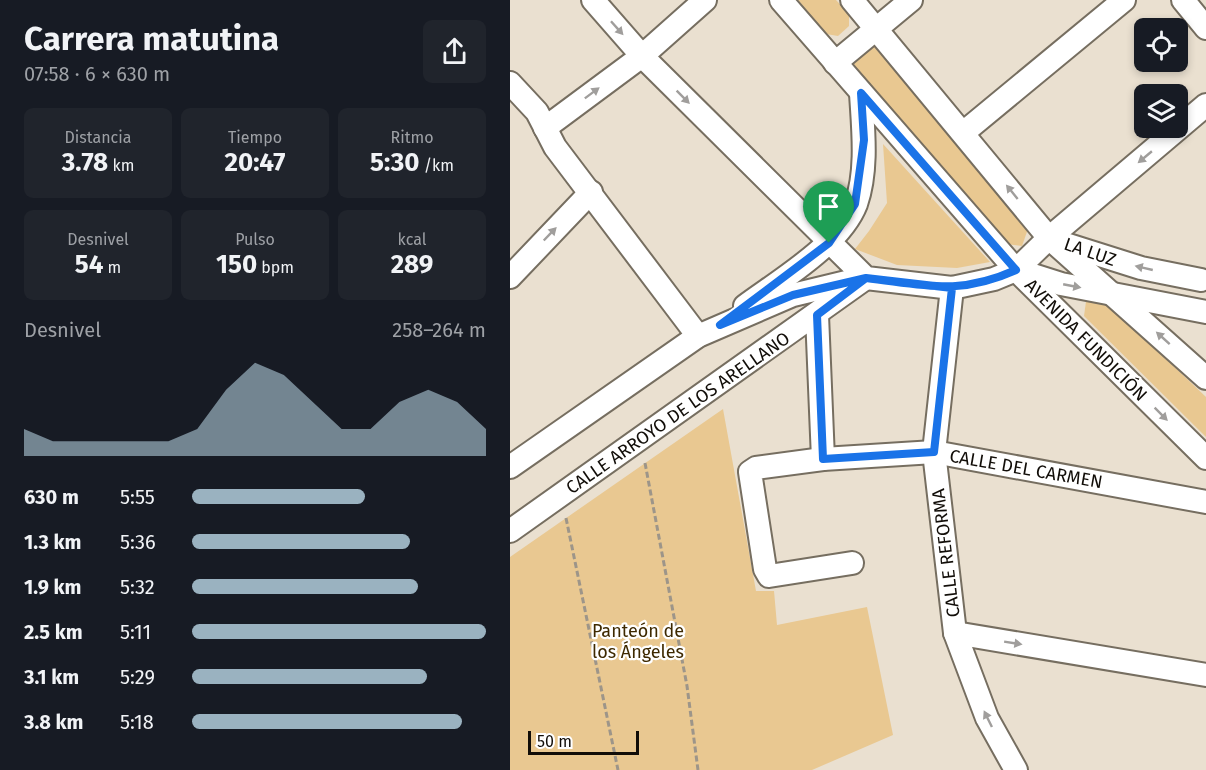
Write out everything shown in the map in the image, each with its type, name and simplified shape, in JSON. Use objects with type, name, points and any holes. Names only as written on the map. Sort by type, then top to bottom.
[{"type":"street","points":[[592,0],[642,56],[866,278]]},
{"type":"street","points":[[545,128],[642,56],[705,0]]},
{"type":"street","name":"AVENIDA FUNDICIÓN","points":[[781,0],[1016,270],[1206,458]]},
{"type":"street","points":[[852,0],[1049,238],[1117,296],[1206,378]]},
{"type":"street","points":[[835,63],[911,0]]},
{"type":"street","points":[[963,133],[1124,0]]},
{"type":"street","points":[[1183,0],[1206,28]]},
{"type":"street","points":[[510,83],[537,112],[555,147],[698,336]]},
{"type":"street","name":"CALLE ARROYO DE LOS ARELLANO","points":[[720,325],[829,243],[855,204],[864,140],[861,93]]},
{"type":"street","points":[[1049,238],[1206,105]]},
{"type":"street","points":[[510,277],[591,192]]},
{"type":"street","name":"LA LUZ","points":[[866,278],[952,288],[994,279],[1016,270],[1049,238],[1101,257],[1204,278]]},
{"type":"street","points":[[1016,270],[1061,284],[1206,312]]},
{"type":"street","name":"CALLE ARROYO DE LOS ARELLANO","points":[[510,467],[698,336],[793,295],[866,278]]},
{"type":"street","name":"CALLE ARROYO DE LOS ARELLANO","points":[[510,531],[866,278]]},
{"type":"street","name":"LA LUZ","points":[[1177,306],[1204,278]]},
{"type":"street","name":"CALLE REFORMA","points":[[952,288],[934,452],[955,633],[987,718],[1016,770]]},
{"type":"street","points":[[817,315],[823,459]]},
{"type":"street","name":"CALLE DEL CARMEN","points":[[852,563],[769,576],[765,569],[750,472],[756,468],[823,459],[934,452],[1206,502]]},
{"type":"street","points":[[955,633],[1206,675]]},
{"type":"path","points":[[645,463],[687,686],[698,770]]},
{"type":"path","points":[[566,518],[618,770]]},
{"type":"green space","points":[[798,0],[836,0],[849,14],[849,26],[838,36],[826,34]]},
{"type":"green space","points":[[875,41],[1028,229],[1022,246],[1006,244],[848,63]]},
{"type":"green space","points":[[883,144],[990,262],[957,268],[897,265],[855,249],[887,203]]},
{"type":"green space","points":[[1087,294],[1100,296],[1206,397],[1206,437],[1084,316]]},
{"type":"green space","name":"Panteón de los Ángeles","points":[[723,409],[756,591],[774,591],[777,625],[867,607],[893,735],[812,770],[510,770],[510,557]]},
{"type":"route","points":[[829,243],[720,325],[793,295],[866,278],[952,288],[934,452],[823,459],[817,315],[866,278],[952,288],[994,279],[1016,270],[861,93],[864,140],[862,172],[855,204],[829,243]]}]
